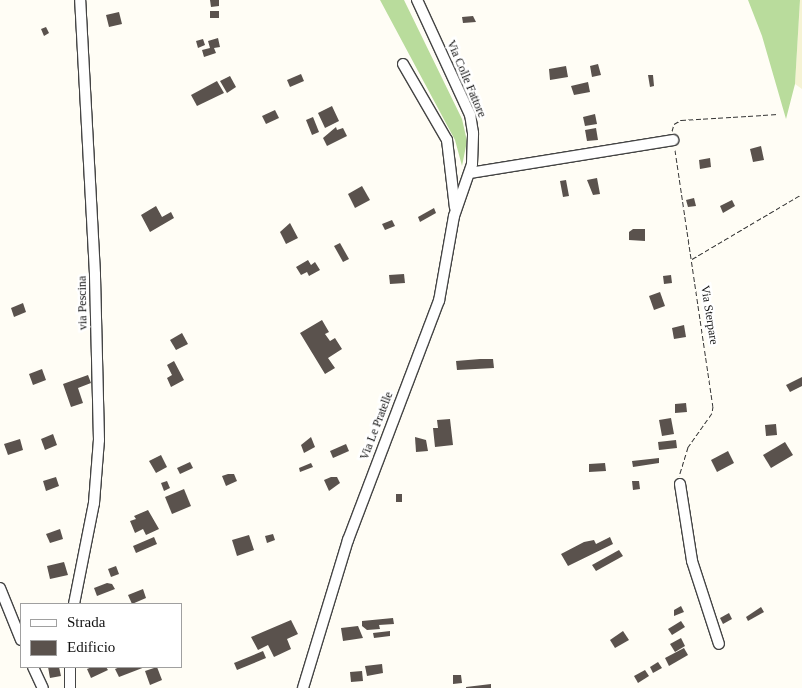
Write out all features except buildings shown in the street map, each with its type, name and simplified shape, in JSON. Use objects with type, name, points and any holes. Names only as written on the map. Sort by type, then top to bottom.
[{"type":"street","name":"via Pescina","points":[[74,603],[94,503],[99,440],[95,274],[80,0]]},
{"type":"street","name":"Via Colle Fattore","points":[[416,0],[471,118],[474,143],[470,173]]},
{"type":"street","points":[[403,64],[447,140],[455,211]]},
{"type":"street","points":[[470,173],[673,140]]},
{"type":"street","name":"Via Le Pratelle","points":[[303,688],[348,540],[439,302],[455,211],[470,173]]},
{"type":"street","points":[[680,484],[694,571],[719,644]]},
{"type":"street","points":[[0,588],[20,638]]},
{"type":"street","points":[[33,668],[43,688]]},
{"type":"street","points":[[70,668],[70,688]]},
{"type":"path","points":[[673,140],[673,126],[681,120],[778,114]]},
{"type":"path","name":"Via Sterpare","points":[[673,140],[714,406],[684,456],[680,484]]},
{"type":"path","points":[[692,259],[802,194]]},
{"type":"shaded area","points":[[800,0],[802,0],[802,89],[795,84]]},
{"type":"green space","points":[[380,0],[404,0],[462,119],[467,141],[462,166],[455,140]]},
{"type":"green space","points":[[748,0],[800,0],[795,84],[786,119],[762,36]]}]
